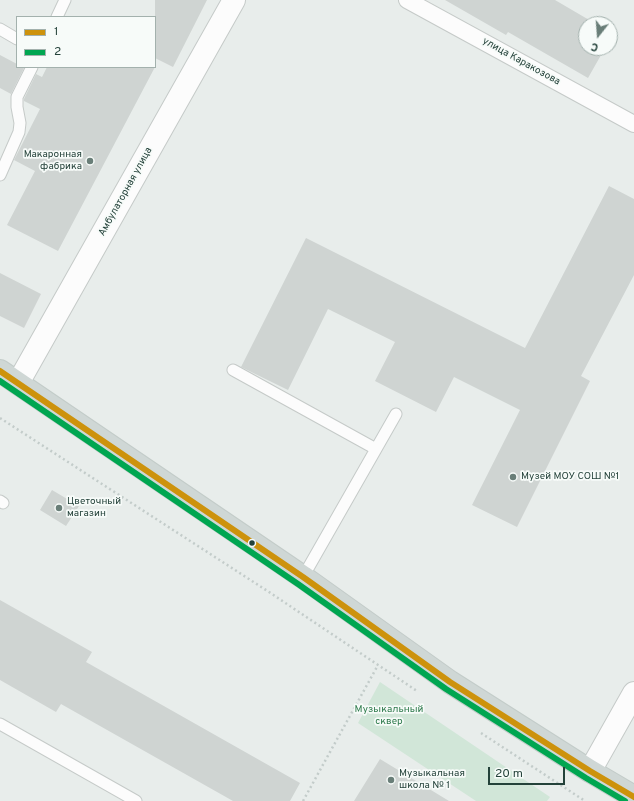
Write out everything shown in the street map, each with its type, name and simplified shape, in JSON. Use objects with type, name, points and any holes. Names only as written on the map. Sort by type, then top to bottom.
[{"type":"main road","points":[[0,372],[303,577],[450,682],[590,771],[634,797]]},
{"type":"street","name":"Амбулаторная улица","points":[[18,383],[234,0]]},
{"type":"street","name":"улица Каракозова","points":[[407,0],[634,124]]},
{"type":"street","points":[[590,771],[634,693]]},
{"type":"lane","points":[[57,16],[65,0]]},
{"type":"lane","points":[[0,29],[16,38]]},
{"type":"lane","points":[[0,175],[20,132],[17,107],[18,97],[32,68]]},
{"type":"lane","points":[[233,370],[376,450]]},
{"type":"lane","points":[[303,577],[396,414]]},
{"type":"lane","points":[[0,724],[136,801]]},
{"type":"path","points":[[0,418],[269,592],[418,691]]},
{"type":"path","points":[[303,801],[391,640]]},
{"type":"path","points":[[477,730],[581,800],[585,801]]},
{"type":"green space","name":"Музыкальный сквер","points":[[380,682],[550,797],[547,801],[476,801],[358,723]]},
{"type":"building","points":[[155,0],[207,0],[173,67],[156,58]]},
{"type":"building","points":[[445,0],[555,0],[582,16],[578,16],[578,56],[600,56],[588,78],[508,32],[506,35]]},
{"type":"building","points":[[0,55],[16,63],[16,68],[24,68],[11,94],[0,88]]},
{"type":"building","points":[[46,68],[154,68],[58,251],[7,225],[35,171],[14,160],[40,109],[24,101],[24,99],[36,74],[42,77]]},
{"type":"building","points":[[609,186],[634,199],[634,275],[581,376],[590,381],[517,527],[472,505],[520,410],[454,377],[436,412],[375,381],[395,342],[328,309],[288,390],[241,367],[306,238],[525,348]]},
{"type":"building","points":[[0,273],[41,294],[24,328],[0,316]]},
{"type":"building","name":"Цветочный магазин","points":[[52,490],[79,506],[66,526],[40,510]]},
{"type":"building","points":[[0,600],[92,652],[86,662],[300,783],[290,801],[233,801],[61,704],[56,712],[0,680]]},
{"type":"building","name":"Музыкальная школа № 1","points":[[380,759],[449,801],[354,801]]},
{"type":"transit line","name":"1","points":[[0,371],[303,577],[450,682],[590,771],[634,797]]},
{"type":"transit line","name":"2","points":[[0,381],[298,584],[446,689],[625,801]]},
{"type":"place","name":"Макаронная фабрика","points":[[90,161]]},
{"type":"place","name":"Музей МОУ СОШ №1","points":[[513,477]]},
{"type":"place","name":"Цветочный магазин","points":[[59,508]]},
{"type":"place","name":"Музыкальная школа № 1","points":[[391,780]]}]
